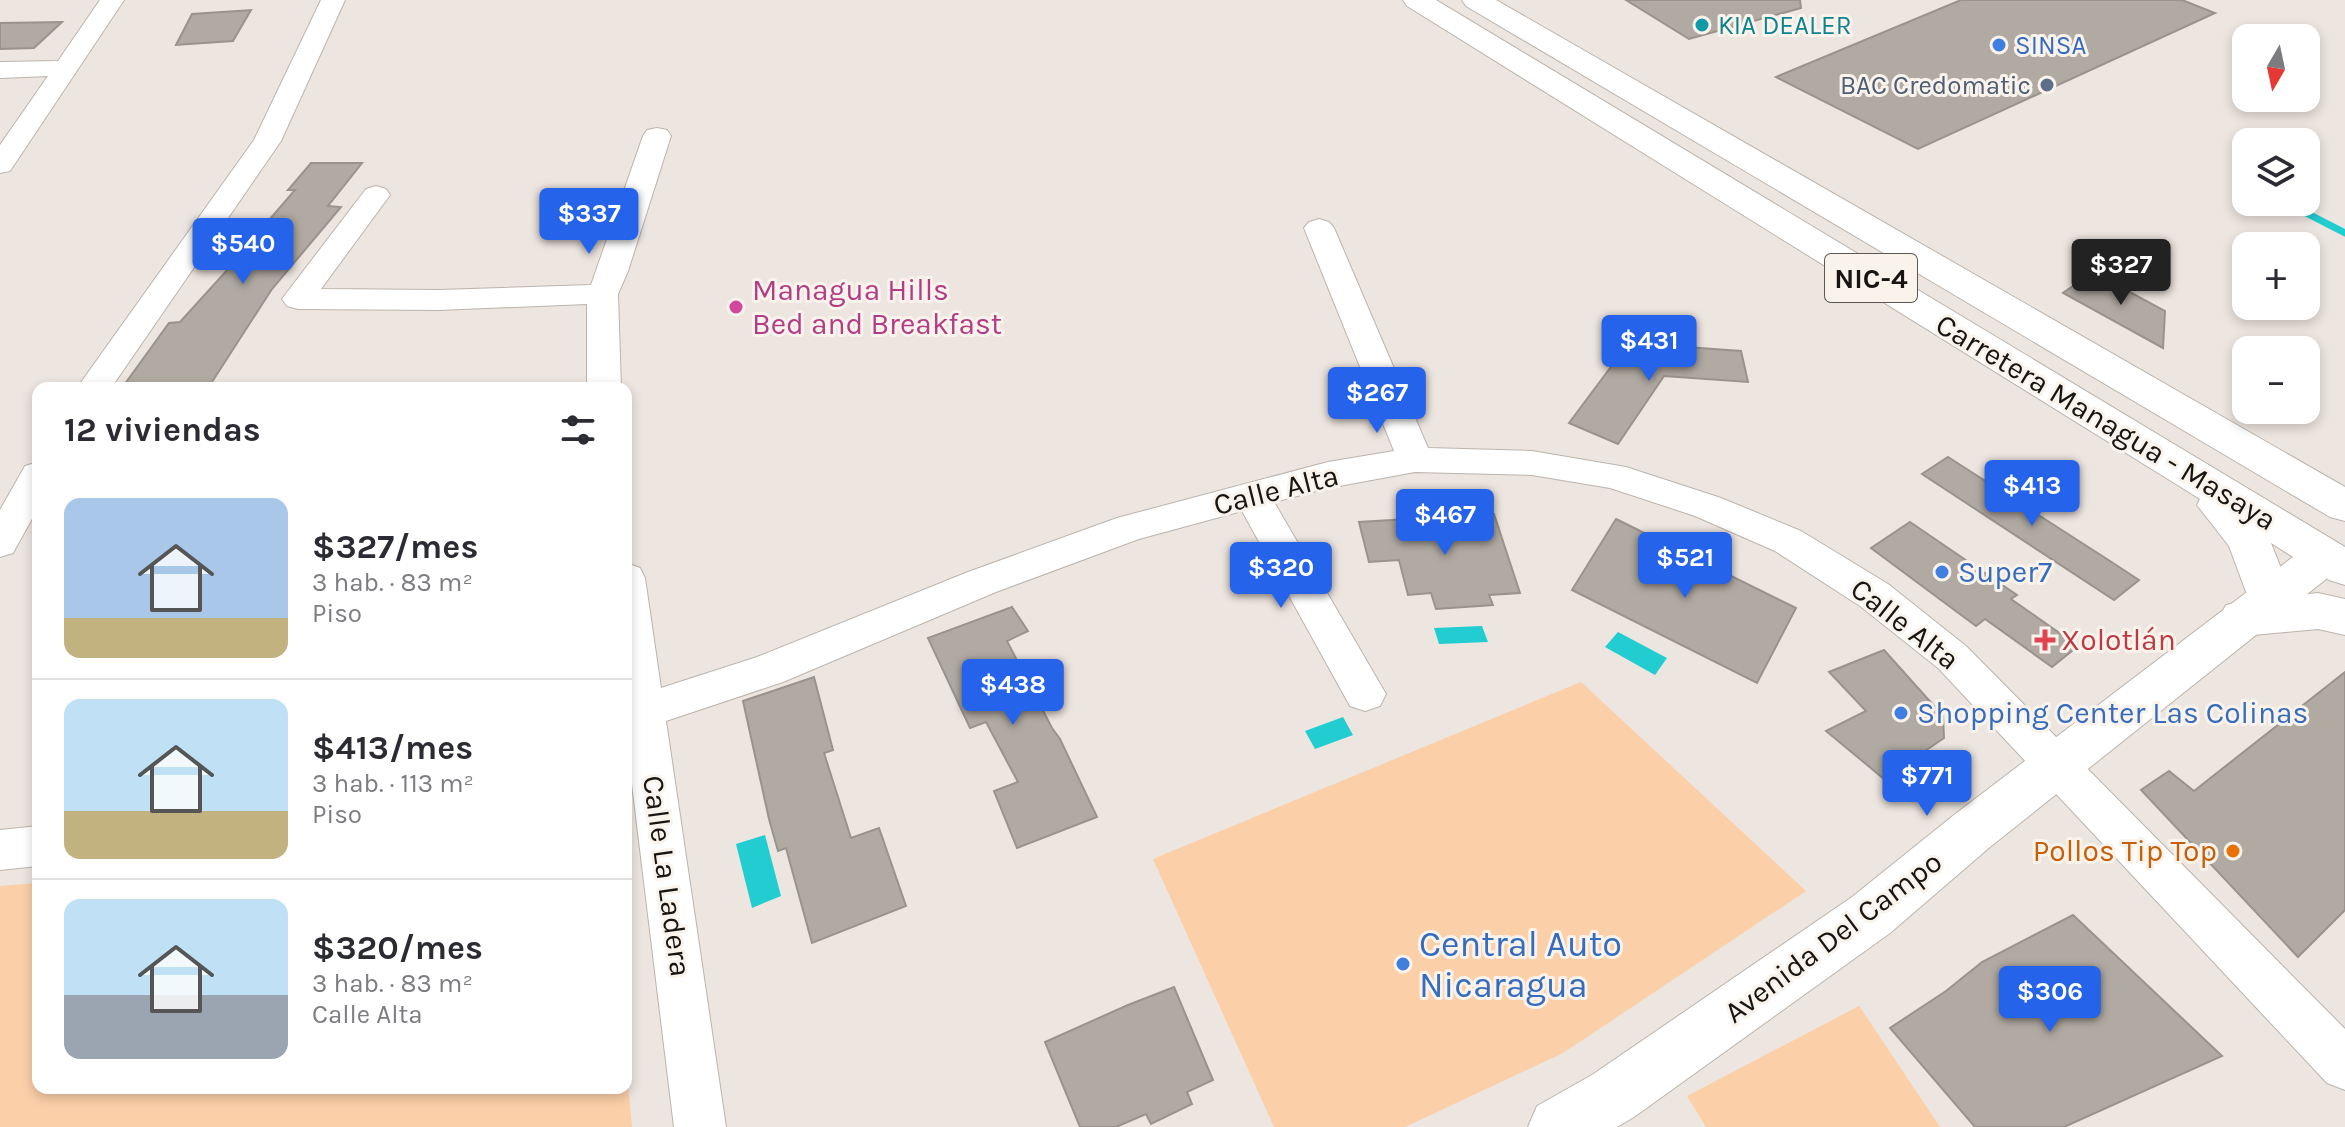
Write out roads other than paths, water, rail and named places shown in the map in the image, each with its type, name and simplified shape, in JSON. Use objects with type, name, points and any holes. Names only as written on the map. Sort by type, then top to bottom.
[{"type":"main road","name":"Carretera Managua - Masaya","points":[[1476,0],[2345,506]]},
{"type":"main road","name":"Carretera Managua - Masaya","points":[[1421,1],[2171,463],[2338,560]]},
{"type":"main road","points":[[2053,336],[2116,389],[2211,445],[2308,508],[2322,524],[2338,560]]},
{"type":"main road","points":[[2171,463],[2238,523],[2255,551],[2256,607],[2318,611],[2345,617]]},
{"type":"main road","name":"Avenida Del Campo","points":[[1558,1127],[1613,1096],[1871,915],[1972,831],[2057,768],[2256,607],[2338,560]]},
{"type":"street","points":[[0,165],[112,0]]},
{"type":"street","points":[[98,382],[267,141],[333,0]]},
{"type":"street","points":[[0,70],[65,68]]},
{"type":"street","points":[[604,382],[602,294],[613,271],[657,136]]},
{"type":"street","points":[[376,195],[298,299],[439,300],[602,294]]},
{"type":"street","points":[[1319,228],[1415,460]]},
{"type":"street","name":"Calle Alta","points":[[636,714],[769,670],[982,582],[1130,528],[1328,475],[1415,460],[1532,463],[1613,476],[1708,507],[1788,541],[1874,595],[1952,657],[2345,1065]]},
{"type":"street","points":[[0,543],[32,486]]},
{"type":"street","points":[[1251,495],[1365,694]]},
{"type":"street","name":"Calle La Ladera","points":[[632,660],[636,714],[700,1127]]},
{"type":"street","points":[[0,850],[32,847]]},
{"type":"water","points":[[1482,626],[1488,642],[1439,644],[1434,628]]},
{"type":"water","points":[[1618,632],[1667,658],[1655,675],[1605,647]]},
{"type":"water","points":[[1343,717],[1353,735],[1315,749],[1305,731]]},
{"type":"water","points":[[765,835],[781,896],[752,908],[736,844]]},
{"type":"waterway","points":[[2312,216],[2345,233]]},
{"type":"place","name":"KIA DEALER","points":[[1702,25]]},
{"type":"place","name":"SINSA","points":[[1999,45]]},
{"type":"place","name":"BAC Credomatic","points":[[2047,85]]},
{"type":"place","name":"Managua Hills Bed and Breakfast","points":[[736,307]]},
{"type":"place","name":"Super7","points":[[1942,572]]},
{"type":"place","name":"Xolotlán","points":[[2045,640]]},
{"type":"place","name":"Shopping Center Las Colinas","points":[[1901,713]]},
{"type":"place","name":"Pollos Tip Top","points":[[2233,851]]},
{"type":"place","name":"Central Auto Nicaragua","points":[[1403,964]]}]
